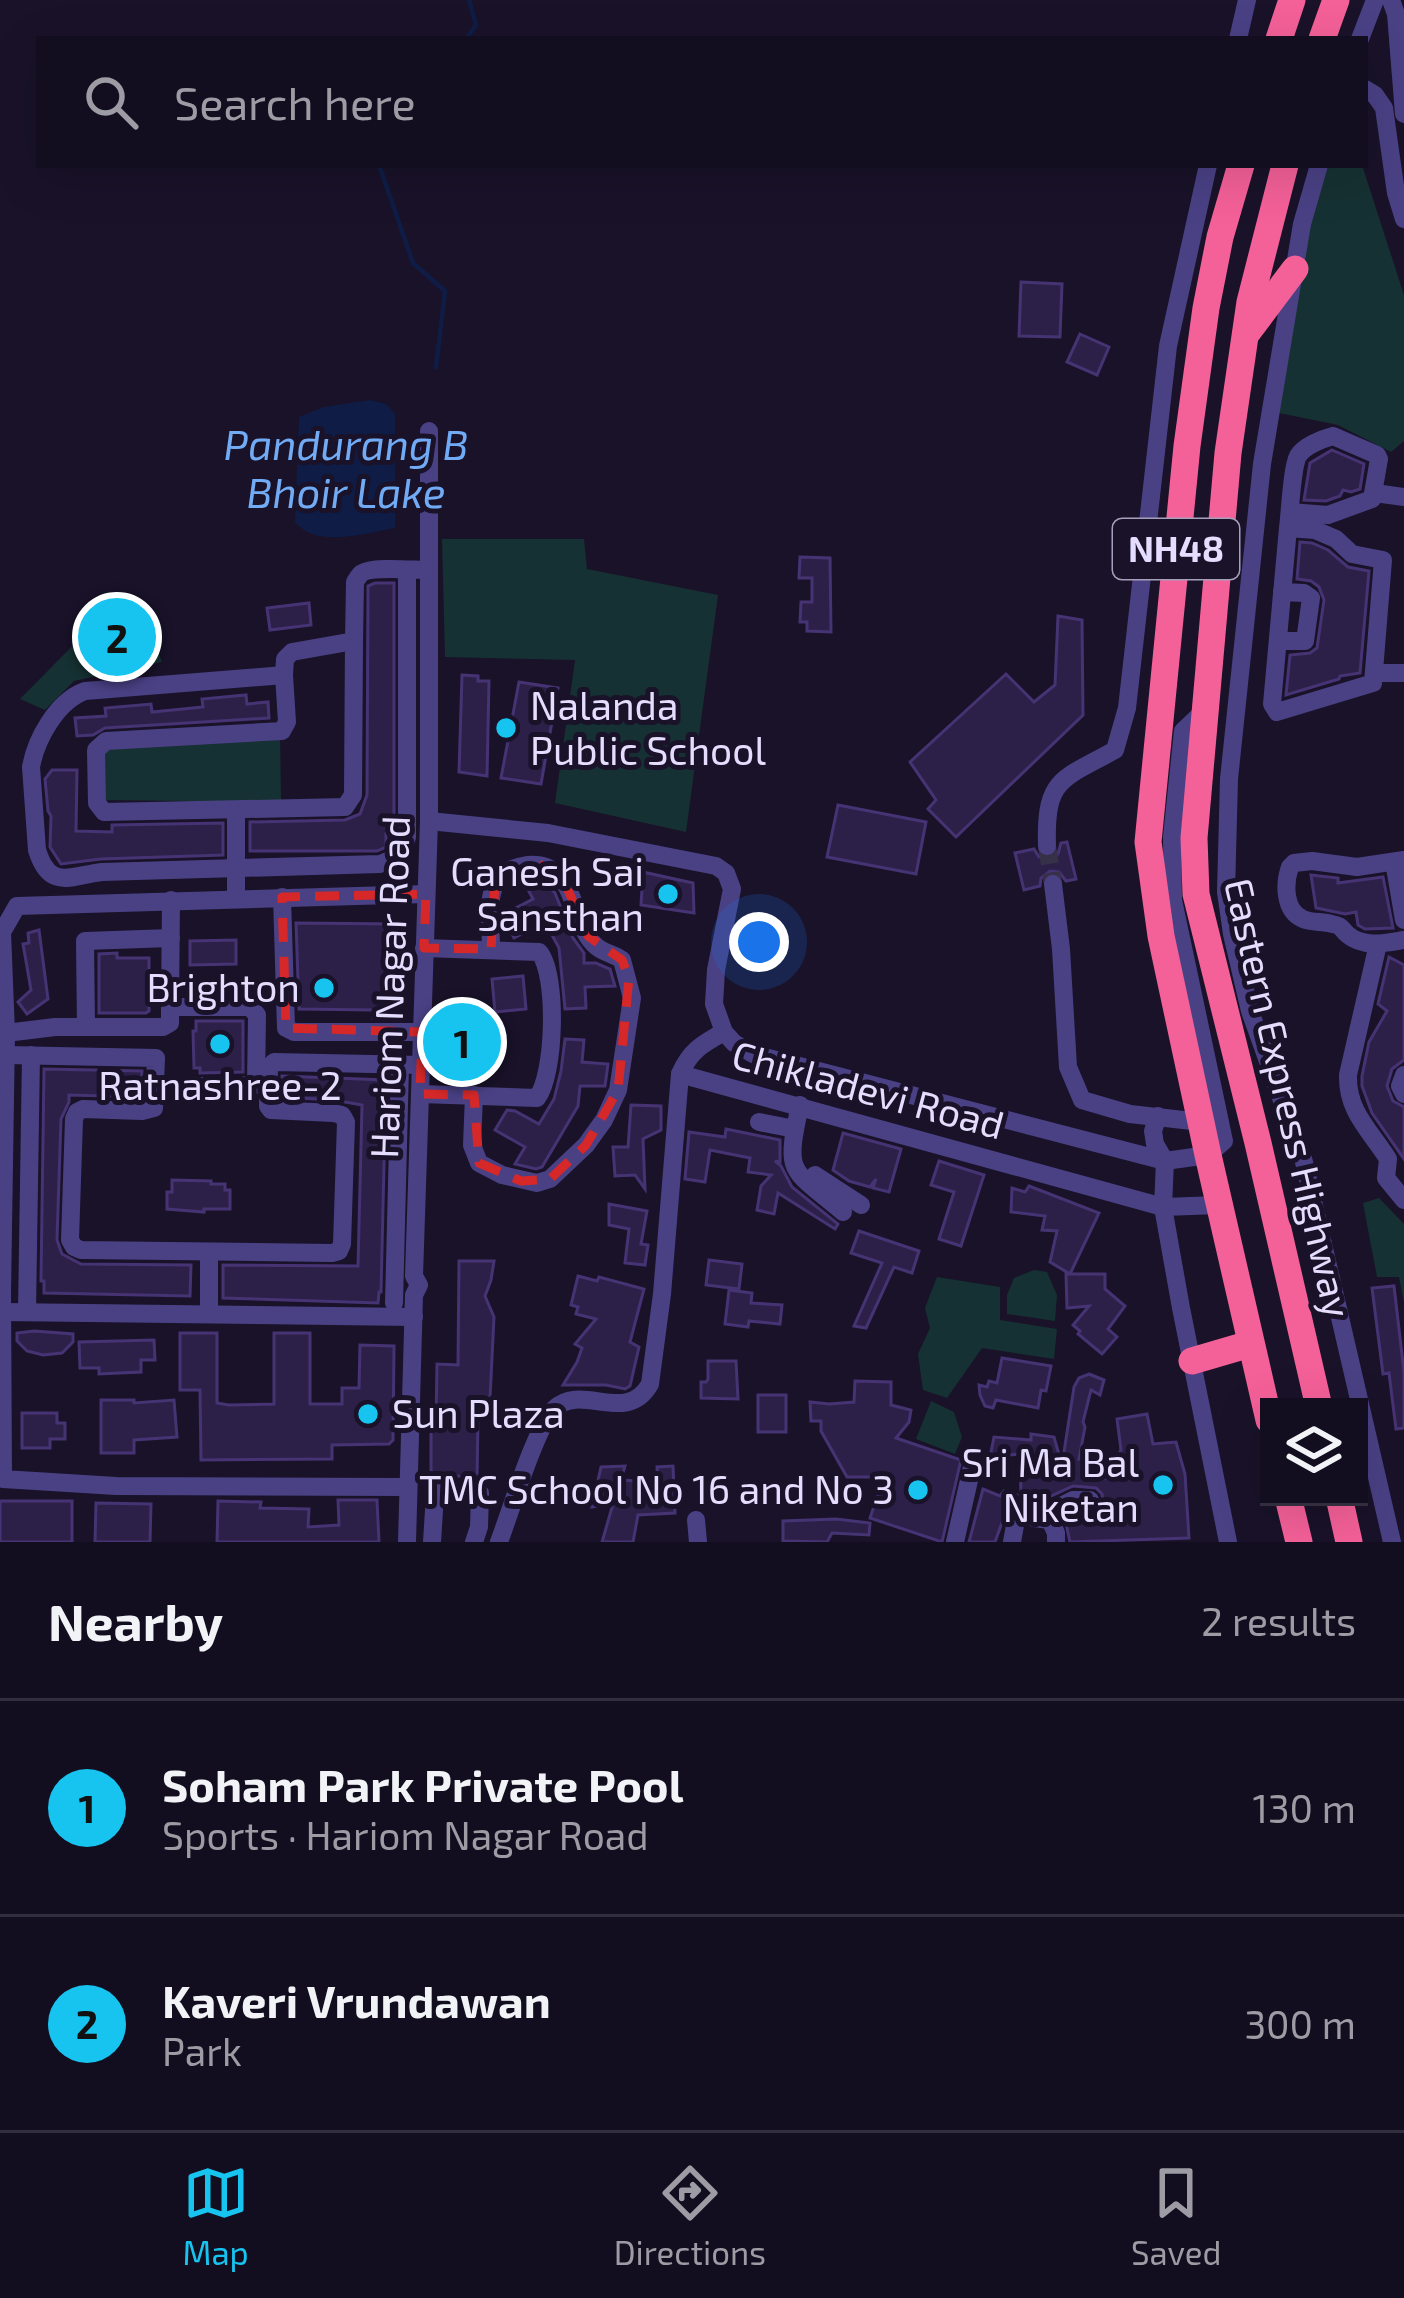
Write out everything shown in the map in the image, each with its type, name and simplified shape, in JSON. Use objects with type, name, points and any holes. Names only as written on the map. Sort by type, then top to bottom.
[{"type":"highway","points":[[1280,36],[1292,0]]},
{"type":"highway","points":[[1323,36],[1336,0]]},
{"type":"highway","name":"NH48","points":[[1240,168],[1206,308],[1186,446],[1148,842],[1161,936],[1264,1398]]},
{"type":"highway","name":"Eastern Express Highway","points":[[1284,168],[1255,278],[1228,453],[1194,838],[1196,894],[1317,1398]]},
{"type":"highway","points":[[1245,336],[1294,268]]},
{"type":"highway","points":[[1196,894],[1226,892]]},
{"type":"highway","points":[[1192,1360],[1250,1344]]},
{"type":"highway","points":[[1290,1506],[1299,1542]]},
{"type":"highway","points":[[1341,1506],[1348,1542]]},
{"type":"street","points":[[1239,36],[1247,0]]},
{"type":"street","points":[[1361,36],[1376,0]]},
{"type":"street","points":[[1390,0],[1396,14],[1404,114]]},
{"type":"street","points":[[1368,91],[1384,108],[1404,219]]},
{"type":"street","points":[[1047,846],[1048,800],[1057,785],[1115,750],[1126,708],[1168,346],[1207,168]]},
{"type":"street","points":[[1317,168],[1302,224],[1262,464],[1229,779],[1226,892],[1250,1011],[1304,1162],[1392,1542]]},
{"type":"street","name":"Hariom Nagar Road","points":[[407,1542],[414,1317],[407,1199],[413,1102],[410,1065],[422,1032],[429,821],[429,431]]},
{"type":"street","points":[[1289,520],[1336,514],[1372,499],[1377,455],[1339,437],[1325,437],[1298,454],[1289,520],[1287,604],[1272,704],[1277,712],[1369,686],[1375,680],[1393,561],[1352,554],[1336,538],[1289,520]]},
{"type":"street","points":[[1375,493],[1404,497]]},
{"type":"street","points":[[354,641],[292,652],[285,659],[286,722],[282,731],[106,742],[96,749],[97,803],[104,812],[338,809],[349,804],[353,795],[355,582],[366,570],[428,570]]},
{"type":"street","points":[[284,675],[75,695],[38,742],[31,767],[41,862],[70,880],[102,872],[393,860],[404,849],[407,570]]},
{"type":"street","points":[[1247,606],[1287,604],[1304,593],[1311,598],[1305,641],[1278,640]]},
{"type":"street","points":[[1375,673],[1404,674]]},
{"type":"street","points":[[429,821],[548,833],[706,863],[726,873],[732,889],[714,1004],[724,1032],[734,1043],[752,1054],[1166,1161],[1208,1155],[1224,1141],[1173,900],[1172,837],[1183,731],[1204,712]]},
{"type":"street","points":[[236,810],[236,898]]},
{"type":"street","points":[[1404,920],[1399,861],[1357,867],[1302,861],[1290,867],[1286,879],[1289,904],[1303,920],[1334,924],[1354,940],[1378,944],[1404,940]]},
{"type":"street","points":[[474,1095],[472,1145],[479,1163],[521,1181],[550,1179],[586,1145],[618,1090],[632,998],[622,960],[595,945],[564,881],[548,867],[519,866],[499,876],[491,893],[491,949]]},
{"type":"street","points":[[54,874],[55,904]]},
{"type":"street","points":[[1053,884],[1068,1067],[1082,1100],[1130,1114],[1201,1122]]},
{"type":"street","points":[[409,1487],[116,1486],[3,1479],[6,1033],[2,932],[17,906],[426,894]]},
{"type":"street","points":[[282,897],[286,1028],[294,1032],[422,1032]]},
{"type":"street","points":[[6,1033],[55,1027],[167,1026],[171,900]]},
{"type":"street","points":[[86,1027],[85,941],[171,938]]},
{"type":"street","points":[[1378,944],[1348,1091],[1354,1112],[1388,1159],[1386,1178],[1404,1199]]},
{"type":"street","points":[[413,1102],[474,1095],[534,1099],[547,1078],[550,1011],[545,958],[536,952],[424,948]]},
{"type":"street","points":[[170,1007],[250,1006],[255,1010],[256,1084],[202,1086]]},
{"type":"street","points":[[680,1074],[698,1046],[724,1032]]},
{"type":"street","points":[[6,1055],[156,1060],[154,1108],[76,1112],[70,1240],[81,1250],[339,1251],[346,1122],[333,1113],[271,1110],[270,1064],[410,1065]]},
{"type":"street","points":[[27,1312],[32,1055]]},
{"type":"street","name":"Chikladevi Road","points":[[499,1542],[543,1426],[558,1405],[577,1400],[629,1403],[650,1384],[680,1074],[1163,1207],[1219,1205]]},
{"type":"street","points":[[1404,1075],[1400,1086],[1404,1094]]},
{"type":"street","points":[[5,1097],[31,1098]]},
{"type":"street","points":[[805,1106],[802,1157],[852,1209],[796,1172],[790,1150],[805,1106]]},
{"type":"street","points":[[1157,1116],[1155,1144],[1166,1161],[1163,1207],[1228,1542]]},
{"type":"street","points":[[759,1122],[795,1129]]},
{"type":"street","points":[[4,1144],[30,1144]]},
{"type":"street","points":[[3,1198],[29,1198]]},
{"type":"street","points":[[2,1253],[28,1252]]},
{"type":"street","points":[[209,1252],[209,1314]]},
{"type":"street","points":[[394,1303],[409,1281]]},
{"type":"street","points":[[1,1308],[414,1317]]},
{"type":"street","points":[[955,1542],[972,1467]]},
{"type":"street","points":[[432,1542],[439,1489],[480,1493],[474,1542]]},
{"type":"street","points":[[1016,1542],[1017,1514],[1090,1500]]},
{"type":"street","points":[[408,1516],[434,1517]]},
{"type":"street","points":[[1016,1542],[1022,1521],[1044,1517],[1053,1525],[1056,1542]]},
{"type":"street","points":[[696,1520],[698,1542]]},
{"type":"highlighted area","points":[[539,864],[564,881],[588,936],[622,960],[629,978],[618,1090],[586,1145],[550,1179],[521,1181],[479,1163],[474,1095],[420,1094],[422,1032],[286,1028],[282,897],[426,894],[424,948],[491,949],[495,883]]},
{"type":"green space","points":[[1322,168],[1363,168],[1404,295],[1404,441],[1391,452],[1338,425],[1279,413]]},
{"type":"green space","points":[[442,539],[584,539],[587,569],[718,595],[686,832],[555,803],[575,660],[445,657]]},
{"type":"green space","points":[[140,604],[162,662],[74,681],[45,710],[20,699],[107,611]]},
{"type":"green space","points":[[280,731],[281,802],[99,800],[100,746]]},
{"type":"green space","points":[[1379,1198],[1404,1224],[1404,1303],[1399,1277],[1377,1277],[1363,1203]]},
{"type":"green space","points":[[1034,1270],[1047,1272],[1057,1295],[1055,1321],[1007,1314],[1007,1295],[1014,1278]]},
{"type":"green space","points":[[937,1277],[1000,1287],[1000,1320],[1057,1329],[1054,1359],[982,1348],[947,1398],[923,1390],[918,1354],[930,1328],[925,1308]]},
{"type":"green space","points":[[931,1401],[954,1412],[962,1437],[955,1454],[916,1439]]},
{"type":"water","name":"Pandurang B Bhoir Lake","points":[[370,400],[386,404],[395,414],[395,528],[342,537],[304,530],[295,522],[299,417],[324,407]]},
{"type":"building","points":[[1021,282],[1062,284],[1060,337],[1019,336]]},
{"type":"building","points":[[1080,334],[1109,347],[1097,375],[1067,362]]},
{"type":"building","points":[[1332,450],[1364,464],[1360,489],[1343,490],[1326,501],[1304,500],[1310,463]]},
{"type":"building","points":[[1300,542],[1328,550],[1348,567],[1369,571],[1360,673],[1286,695],[1290,655],[1317,648],[1324,600],[1319,587],[1297,579]]},
{"type":"building","points":[[800,557],[830,558],[831,632],[807,631],[807,622],[800,622],[801,602],[812,602],[812,578],[799,578]]},
{"type":"building","points":[[394,583],[394,834],[386,834],[386,847],[377,851],[250,851],[250,822],[345,820],[360,814],[367,795],[368,586]]},
{"type":"building","points":[[309,603],[311,625],[270,630],[267,608]]},
{"type":"building","points":[[1058,616],[1082,620],[1083,715],[956,837],[928,809],[936,800],[910,762],[1006,674],[1034,702],[1055,685]]},
{"type":"building","points":[[462,675],[489,681],[487,776],[459,772]]},
{"type":"building","points":[[519,682],[558,688],[541,784],[501,778]]},
{"type":"building","points":[[246,695],[247,704],[268,702],[269,718],[105,728],[77,736],[75,718],[106,716],[105,708],[151,704],[152,712],[203,707],[202,699]]},
{"type":"building","points":[[52,770],[77,770],[76,831],[112,832],[112,825],[223,823],[223,855],[61,864],[50,847],[45,779]]},
{"type":"building","points":[[838,805],[926,822],[916,874],[827,857]]},
{"type":"building","points":[[1067,842],[1076,879],[1066,881],[1059,872],[1050,871],[1041,878],[1040,886],[1024,890],[1015,853],[1034,849],[1039,857],[1048,859]]},
{"type":"building","name":"Ganesh Sai Sansthan","points":[[643,872],[693,883],[694,913],[641,905]]},
{"type":"building","points":[[1311,875],[1338,878],[1338,883],[1383,877],[1393,928],[1365,929],[1358,925],[1356,912],[1316,908]]},
{"type":"building","points":[[523,880],[544,881],[555,893],[584,953],[584,963],[610,969],[615,986],[585,987],[586,1008],[565,1009],[559,948],[545,922],[514,938],[504,917],[533,899]]},
{"type":"building","points":[[296,923],[398,924],[397,1018],[373,1018],[373,1010],[299,1009]]},
{"type":"building","points":[[39,930],[48,999],[27,1014],[18,1002],[31,990],[23,944],[29,943],[28,933]]},
{"type":"building","points":[[236,940],[236,964],[190,965],[190,941]]},
{"type":"building","points":[[117,953],[117,958],[149,958],[146,1013],[99,1013],[99,954]]},
{"type":"building","points":[[1389,957],[1404,965],[1404,1060],[1392,1069],[1387,1086],[1393,1101],[1404,1107],[1404,1159],[1372,1113],[1362,1086],[1369,1042],[1387,1011],[1378,1004]]},
{"type":"building","points":[[523,976],[526,1009],[495,1012],[492,979]]},
{"type":"building","name":"Ratnashree-2","points":[[196,1021],[243,1021],[243,1072],[200,1073],[200,1068],[194,1068]]},
{"type":"building","points":[[565,1039],[584,1040],[582,1062],[608,1064],[605,1086],[580,1086],[578,1106],[542,1167],[515,1164],[525,1147],[495,1130],[507,1110],[539,1124],[554,1099]]},
{"type":"building","points":[[44,1069],[142,1071],[141,1097],[69,1095],[61,1119],[57,1240],[62,1254],[81,1264],[191,1265],[190,1296],[44,1293]]},
{"type":"building","points":[[282,1076],[386,1080],[378,1303],[223,1298],[223,1265],[358,1266],[362,1105],[282,1097]]},
{"type":"building","points":[[631,1105],[661,1106],[661,1130],[643,1139],[645,1189],[635,1175],[615,1176],[613,1147],[628,1147]]},
{"type":"building","points":[[726,1129],[780,1140],[780,1162],[775,1161],[792,1187],[838,1224],[835,1229],[778,1193],[774,1214],[757,1210],[761,1186],[771,1175],[748,1172],[750,1158],[710,1150],[705,1182],[685,1179],[689,1132],[725,1137]]},
{"type":"building","points":[[843,1133],[901,1149],[889,1192],[873,1188],[876,1179],[870,1187],[833,1170]]},
{"type":"building","points":[[939,1161],[984,1175],[961,1246],[939,1239],[954,1192],[931,1185]]},
{"type":"building","points":[[172,1180],[225,1184],[225,1190],[230,1190],[230,1209],[167,1209]]},
{"type":"building","points":[[1029,1186],[1099,1213],[1070,1274],[1050,1262],[1057,1231],[1042,1230],[1045,1216],[1011,1212],[1012,1188],[1025,1192]]},
{"type":"building","points":[[609,1204],[647,1211],[641,1244],[648,1245],[645,1265],[625,1263],[629,1229],[609,1225]]},
{"type":"building","points":[[859,1231],[919,1251],[912,1273],[894,1267],[866,1328],[854,1326],[882,1263],[851,1253]]},
{"type":"building","points":[[709,1260],[742,1264],[739,1289],[706,1285]]},
{"type":"building","points":[[459,1261],[494,1261],[485,1296],[494,1317],[489,1419],[478,1419],[477,1479],[431,1472],[437,1364],[458,1365]]},
{"type":"building","points":[[1066,1274],[1105,1274],[1105,1289],[1125,1306],[1108,1329],[1117,1337],[1102,1354],[1073,1325],[1089,1306],[1067,1308]]},
{"type":"building","points":[[578,1276],[644,1289],[630,1342],[639,1347],[630,1386],[625,1389],[563,1385],[582,1348],[575,1344],[596,1319],[576,1314],[578,1307],[571,1305]]},
{"type":"building","points":[[1394,1286],[1404,1372],[1404,1428],[1396,1429],[1372,1288]]},
{"type":"building","points":[[729,1290],[752,1293],[751,1303],[782,1305],[780,1324],[725,1324]]},
{"type":"building","points":[[17,1333],[73,1334],[73,1342],[62,1353],[27,1351],[17,1341]]},
{"type":"building","points":[[180,1333],[217,1333],[217,1403],[229,1405],[274,1404],[274,1333],[310,1333],[310,1404],[342,1404],[342,1388],[359,1388],[360,1345],[394,1346],[393,1440],[389,1444],[332,1445],[332,1459],[201,1460],[200,1390],[180,1390]]},
{"type":"building","points":[[154,1340],[155,1360],[141,1360],[141,1372],[99,1374],[99,1368],[80,1368],[79,1342]]},
{"type":"building","points":[[1002,1358],[1051,1366],[1038,1408],[996,1400],[993,1408],[985,1406],[979,1385],[997,1383]]},
{"type":"building","points":[[708,1361],[736,1361],[738,1399],[701,1398]]},
{"type":"building","points":[[1089,1374],[1104,1380],[1100,1395],[1091,1390],[1083,1422],[1079,1459],[1091,1459],[1089,1479],[1109,1478],[1121,1460],[1117,1419],[1147,1414],[1153,1444],[1176,1442],[1185,1474],[1189,1538],[1070,1542],[1065,1519],[1096,1512],[1103,1501],[1096,1488],[1073,1486],[1051,1496],[1009,1503],[995,1542],[969,1542],[983,1489],[1000,1496],[1004,1491],[1021,1496],[1020,1454],[990,1457],[994,1437],[1054,1437],[1062,1465],[1074,1387]]},
{"type":"building","points":[[855,1381],[891,1382],[891,1405],[911,1410],[909,1422],[896,1438],[961,1460],[942,1542],[870,1518],[884,1477],[847,1477],[821,1431],[821,1421],[811,1421],[810,1402],[854,1402]]},
{"type":"building","points":[[758,1395],[786,1395],[786,1432],[758,1432]]},
{"type":"building","points":[[101,1400],[174,1400],[177,1437],[134,1440],[134,1453],[101,1453]]},
{"type":"building","points":[[22,1413],[57,1413],[57,1423],[65,1423],[65,1439],[50,1439],[50,1448],[22,1448]]},
{"type":"building","points":[[625,1466],[621,1480],[658,1482],[657,1467],[673,1466],[675,1513],[638,1515],[633,1542],[602,1542],[613,1504],[592,1507],[601,1467]]},
{"type":"building","points":[[338,1500],[377,1500],[379,1542],[217,1542],[218,1501],[309,1509],[308,1527],[339,1525]]},
{"type":"building","points":[[0,1501],[72,1501],[72,1542],[0,1542]]},
{"type":"building","points":[[96,1503],[151,1504],[150,1542],[95,1542]]},
{"type":"building","points":[[783,1521],[870,1523],[869,1535],[832,1533],[827,1542],[783,1541]]},
{"type":"waterway","points":[[468,36],[476,25],[469,0]]},
{"type":"waterway","points":[[380,168],[413,263],[445,291],[436,367]]},
{"type":"tunnel","points":[[1047,846],[1053,884]]},
{"type":"place","name":"Kaveri Vrundawan","points":[[117,637]]},
{"type":"place","name":"Nalanda Public School","points":[[506,728]]},
{"type":"place","name":"Ganesh Sai Sansthan","points":[[668,894]]},
{"type":"place","name":"Brighton","points":[[324,988]]},
{"type":"place","name":"Soham Park Private Pool","points":[[462,1042]]},
{"type":"place","name":"Ratnashree-2","points":[[220,1044]]},
{"type":"place","name":"Sun Plaza","points":[[368,1414]]},
{"type":"place","name":"Sri Ma Bal Niketan","points":[[1163,1485]]},
{"type":"place","name":"TMC School No 16 and No 3","points":[[918,1490]]}]
